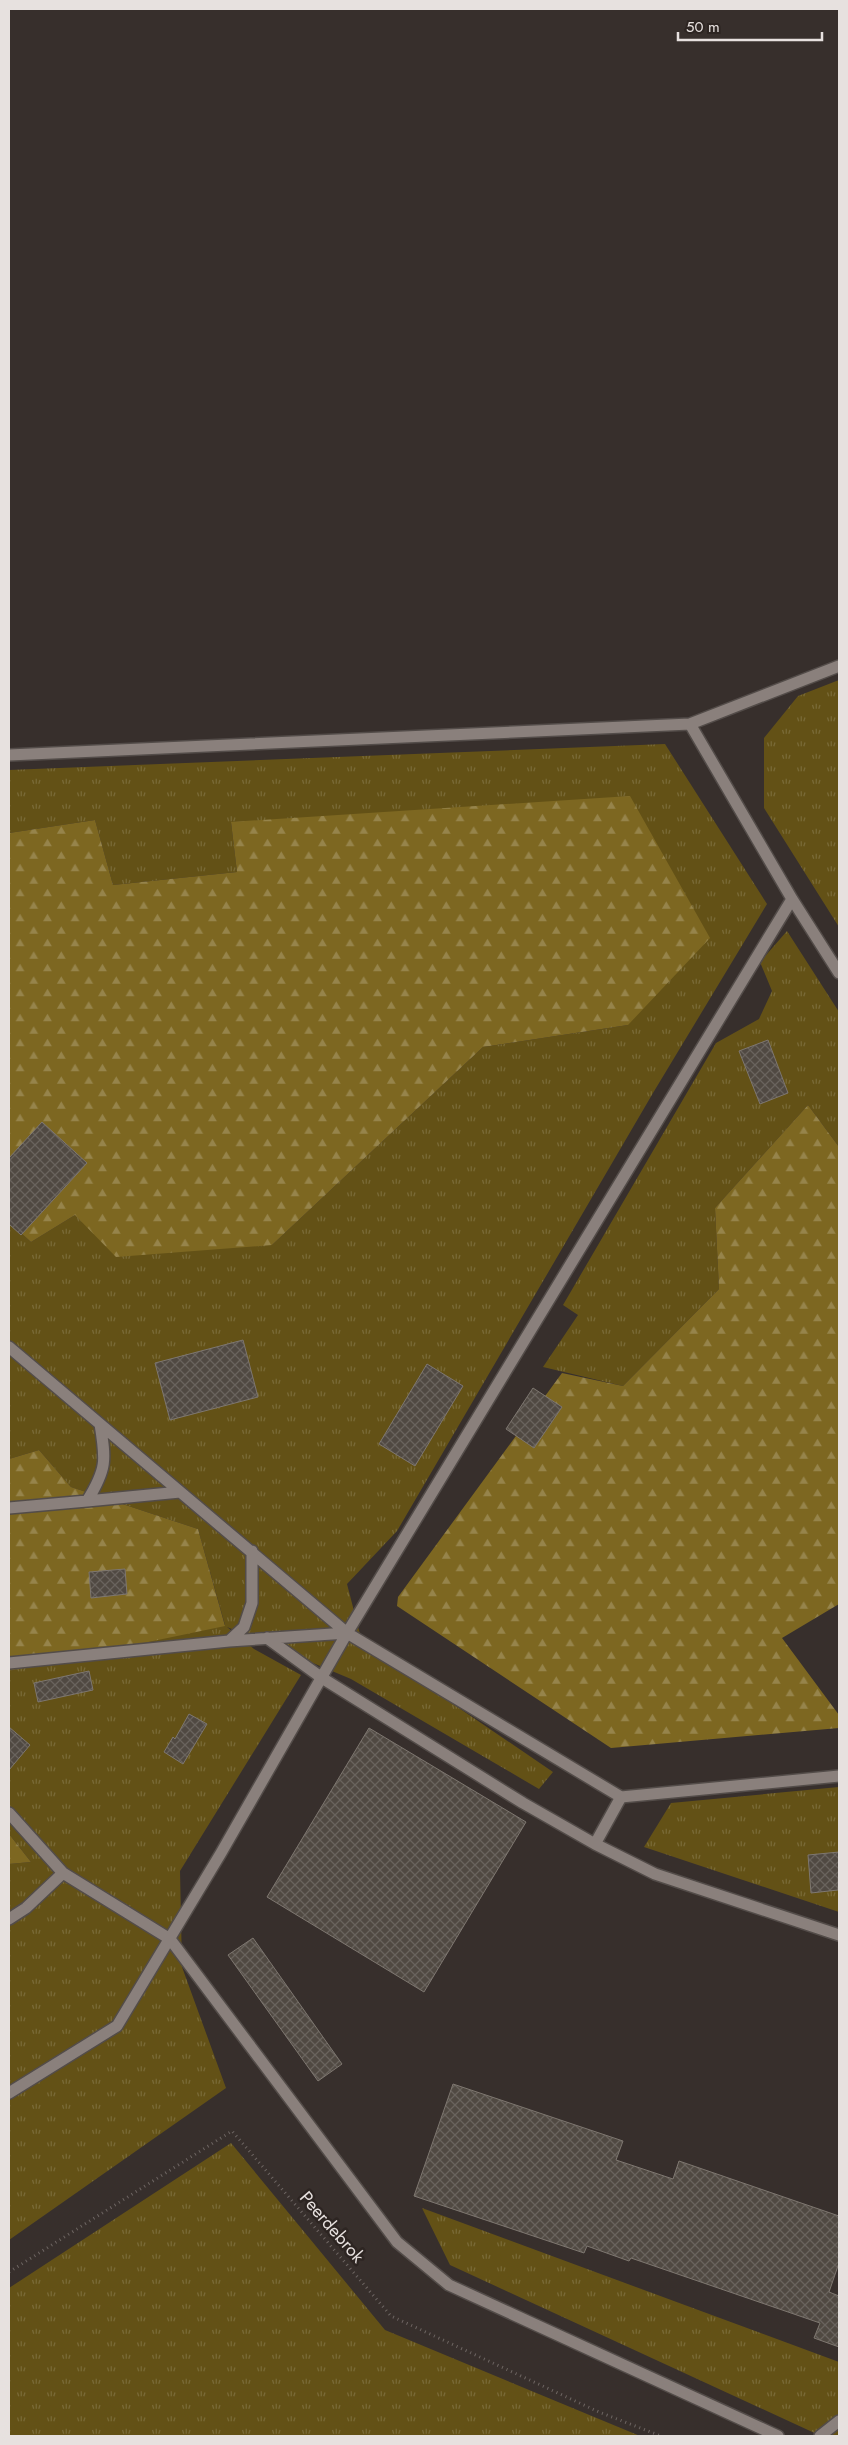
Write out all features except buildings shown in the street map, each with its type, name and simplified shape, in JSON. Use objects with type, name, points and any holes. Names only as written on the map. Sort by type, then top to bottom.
[{"type":"lane","points":[[9,755],[690,724],[839,666]]},
{"type":"lane","points":[[690,724],[792,899],[839,972]]},
{"type":"lane","points":[[9,2093],[117,2026],[170,1939],[348,1633],[792,899]]},
{"type":"lane","points":[[9,1347],[348,1633],[621,1798],[839,1776]]},
{"type":"lane","points":[[87,1501],[102,1478],[105,1455],[100,1424]]},
{"type":"lane","points":[[9,1508],[180,1492]]},
{"type":"lane","points":[[229,1641],[244,1626],[252,1603],[252,1551]]},
{"type":"lane","points":[[9,1663],[229,1641],[348,1633]]},
{"type":"lane","points":[[267,1638],[322,1678],[523,1802],[595,1844],[655,1874],[839,1934]]},
{"type":"lane","points":[[595,1844],[621,1798]]},
{"type":"lane","points":[[9,1813],[63,1873],[170,1939],[398,2242],[449,2285],[778,2436]]},
{"type":"lane","points":[[9,1919],[26,1908],[63,1873]]},
{"type":"lane","points":[[820,2436],[839,2422]]},
{"type":"path","name":"Peerdebrok","points":[[9,2272],[232,2131],[391,2316],[599,2412],[660,2436]]},
{"type":"green space","points":[[839,680],[839,927],[764,808],[764,738],[798,696]]},
{"type":"green space","points":[[665,744],[767,904],[653,1093],[397,1531],[347,1584],[362,1642],[553,1772],[539,1789],[351,1679],[227,1627],[254,1649],[301,1675],[180,1871],[182,1967],[226,2088],[9,2240],[9,1864],[31,1862],[9,1834],[9,1671],[225,1625],[198,1529],[71,1487],[39,1450],[9,1459],[9,1222],[31,1242],[75,1215],[272,1245],[483,1047],[628,1025],[231,822],[237,872],[113,885],[95,820],[9,833],[9,770]]},
{"type":"green space","points":[[630,796],[710,938],[628,1025],[483,1047],[272,1245],[116,1257],[75,1215],[31,1242],[9,1222],[9,833],[95,820],[113,885],[237,872],[231,822]]},
{"type":"green space","points":[[787,931],[839,1012],[839,1147],[808,1105],[715,1208],[719,1289],[623,1386],[543,1367],[578,1315],[563,1305],[716,1043],[759,1019],[772,991],[760,962]]},
{"type":"green space","points":[[808,1105],[839,1147],[839,1604],[782,1638],[839,1715],[839,1728],[611,1748],[397,1606],[398,1597],[562,1373],[623,1386],[719,1289],[715,1208]]},
{"type":"green space","points":[[39,1450],[71,1487],[198,1529],[225,1626],[9,1671],[9,1459]]},
{"type":"green space","points":[[839,1787],[839,1912],[644,1847],[671,1803]]},
{"type":"green space","points":[[9,1834],[31,1862],[9,1864]]},
{"type":"green space","points":[[231,2143],[385,2330],[640,2436],[9,2436],[9,2288]]},
{"type":"green space","points":[[422,2208],[839,2362],[839,2436],[821,2436],[450,2265]]}]
